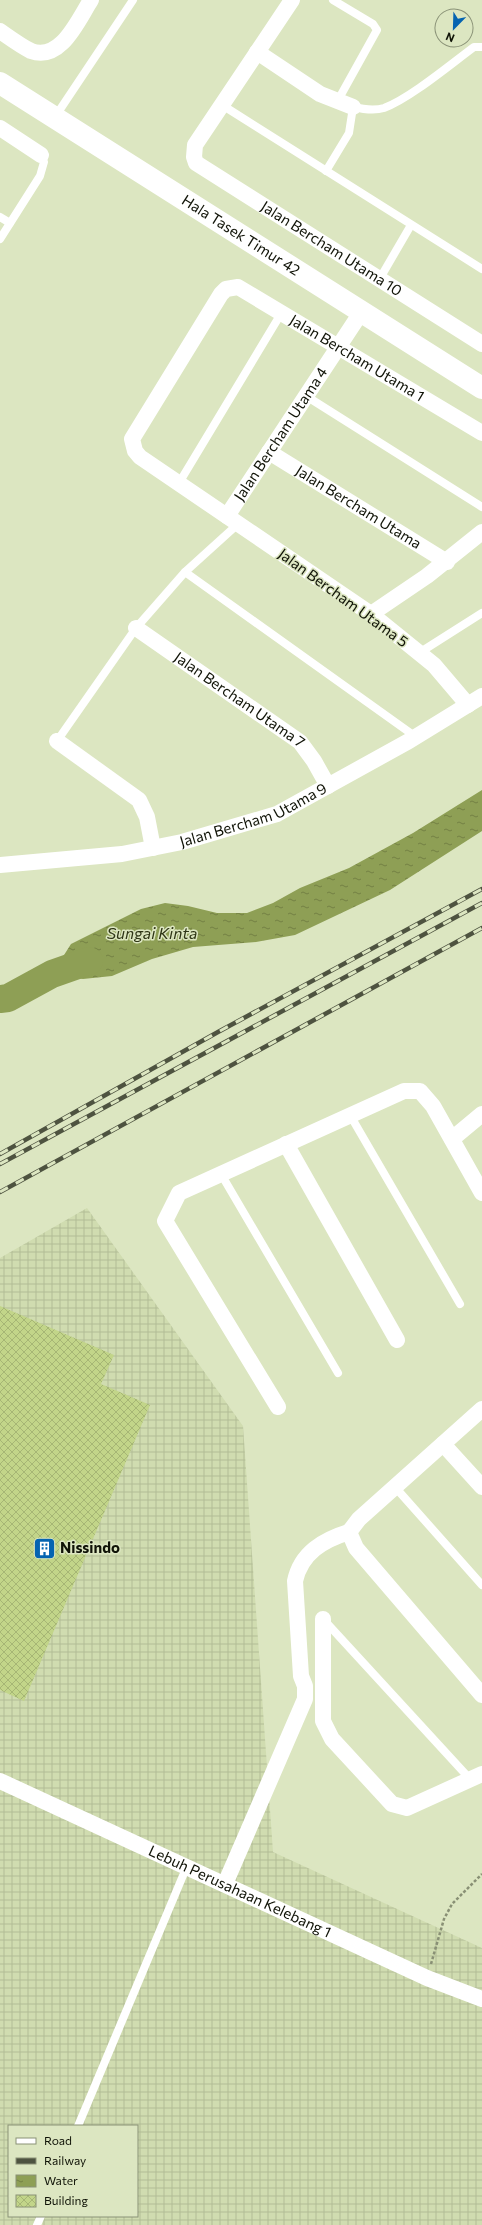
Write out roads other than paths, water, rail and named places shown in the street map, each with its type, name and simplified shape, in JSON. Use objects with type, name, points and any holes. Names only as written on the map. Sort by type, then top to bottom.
[{"type":"street","points":[[0,31],[30,50],[44,53],[51,52],[62,43],[91,0]]},
{"type":"street","points":[[222,105],[292,0]]},
{"type":"street","points":[[257,52],[320,94],[353,107]]},
{"type":"street","name":"Hala Tasek Timur 42","points":[[0,83],[482,388]]},
{"type":"street","name":"Jalan Bercham Utama 10","points":[[222,105],[195,145],[194,157],[201,167],[482,344]]},
{"type":"street","points":[[0,128],[41,155]]},
{"type":"street","name":"Jalan Bercham Utama 1","points":[[132,445],[134,433],[221,294],[231,287],[244,289],[482,433]]},
{"type":"street","name":"Jalan Bercham Utama 4","points":[[232,520],[269,452],[340,347],[362,311]]},
{"type":"street","name":"Jalan Bercham Utama 5","points":[[132,445],[140,457],[371,614],[419,652],[443,674],[468,705]]},
{"type":"street","name":"Jalan Bercham Utama","points":[[269,452],[447,562]]},
{"type":"street","points":[[371,614],[447,562],[482,532]]},
{"type":"street","name":"Jalan Bercham Utama 7","points":[[136,628],[300,742],[314,761],[328,786]]},
{"type":"street","name":"Jalan Bercham Utama 9","points":[[0,865],[122,854],[182,842],[277,814],[416,737],[482,696]]},
{"type":"street","points":[[57,740],[139,800],[147,817],[153,848]]},
{"type":"street","points":[[278,1407],[165,1221],[179,1193],[404,1091],[420,1092],[433,1106],[482,1193]]},
{"type":"street","points":[[452,1139],[482,1114]]},
{"type":"street","points":[[286,1144],[397,1340]]},
{"type":"street","points":[[225,1884],[306,1699],[305,1686],[301,1676],[295,1581],[297,1572],[303,1560],[317,1546],[334,1536],[349,1532],[359,1520],[482,1409]]},
{"type":"street","points":[[443,1444],[482,1487]]},
{"type":"street","points":[[349,1532],[356,1548],[482,1695]]},
{"type":"street","points":[[323,1619],[323,1721],[332,1739],[392,1804],[407,1808],[476,1776]]},
{"type":"street","name":"Lebuh Perusahaan Kelebang 1","points":[[0,1780],[427,1978],[482,1999]]},
{"type":"lane","points":[[55,117],[133,0]]},
{"type":"lane","points":[[333,0],[373,24],[376,30],[338,102]]},
{"type":"lane","points":[[326,171],[349,133],[353,107],[372,110],[383,108],[408,94],[474,47],[482,47]]},
{"type":"lane","points":[[222,105],[482,269]]},
{"type":"lane","points":[[0,239],[40,176],[44,162],[41,155]]},
{"type":"lane","points":[[0,217],[10,223]]},
{"type":"lane","points":[[379,280],[411,225]]},
{"type":"lane","points":[[179,483],[282,312]]},
{"type":"lane","points":[[306,396],[482,507]]},
{"type":"lane","points":[[57,740],[136,628],[232,520]]},
{"type":"lane","points":[[185,572],[416,737]]},
{"type":"lane","points":[[419,652],[482,613]]},
{"type":"lane","points":[[350,1115],[460,1304]]},
{"type":"lane","points":[[221,1174],[338,1373]]},
{"type":"lane","points":[[395,1487],[482,1585]]},
{"type":"lane","points":[[323,1619],[476,1776]]},
{"type":"lane","points":[[78,2125],[187,1866]]},
{"type":"water","name":"Sungai Kinta","points":[[482,790],[482,831],[390,890],[295,935],[256,942],[193,947],[152,959],[112,976],[83,979],[52,974],[71,944],[141,909],[165,903],[188,906],[217,913],[247,913],[273,903],[300,888],[349,868],[413,833]]},
{"type":"waterway","name":"Sungai Kinta","points":[[0,999],[8,998],[52,974],[89,961]]},
{"type":"railway","points":[[0,1154],[218,1032],[482,889]]},
{"type":"railway","points":[[0,1164],[482,903]]},
{"type":"railway","points":[[0,1192],[482,928]]},
{"type":"place","name":"Nissindo","points":[[45,1548]]}]
